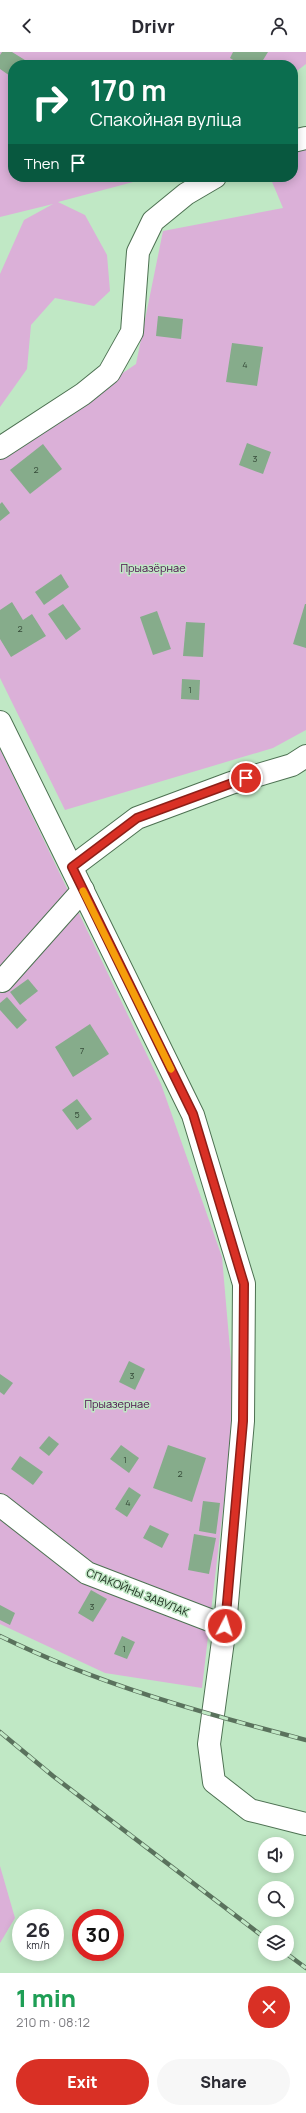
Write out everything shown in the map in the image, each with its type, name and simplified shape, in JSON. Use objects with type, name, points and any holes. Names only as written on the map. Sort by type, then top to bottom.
[{"type":"street","points":[[0,448],[83,394],[109,373],[132,332],[138,252],[153,221],[186,194],[206,182]]},
{"type":"street","points":[[0,722],[193,1114],[244,1284],[243,1421],[225,1626],[209,1744],[214,1782],[250,1810],[306,1824]]},
{"type":"street","points":[[72,867],[137,818],[231,783],[292,765],[306,756]]},
{"type":"street","points":[[2,981],[83,890]]},
{"type":"street","name":"СПАКОЙНЫ ЗАВУЛАК","points":[[0,1505],[87,1573],[225,1626]]},
{"type":"green space","points":[[0,52],[306,52],[306,64],[298,70],[298,60],[8,60],[8,182],[133,182],[58,202],[85,215],[107,255],[110,291],[94,306],[55,298],[31,325],[27,369],[0,407],[0,274],[24,220],[53,204],[0,217]]},
{"type":"green space","name":"Прыазёрнае","points":[[306,143],[306,730],[273,748],[65,810],[0,678],[0,456],[136,364],[163,231],[283,208],[272,182],[298,182],[298,145]]},
{"type":"green space","name":"Прыазернае","points":[[0,749],[161,1084],[222,1257],[235,1407],[202,1688],[105,1673],[0,1624]]},
{"type":"green space","points":[[0,1866],[12,1909],[12,1923],[0,1943]]},
{"type":"building","points":[[2,52],[12,52],[25,60],[8,60],[8,75],[0,69],[0,55]]},
{"type":"building","points":[[233,52],[268,52],[263,60],[233,60],[230,58]]},
{"type":"building","points":[[158,316],[183,319],[181,339],[156,336]]},
{"type":"building","points":[[232,343],[263,347],[257,386],[226,382]]},
{"type":"building","points":[[247,443],[271,452],[263,474],[239,465]]},
{"type":"building","points":[[43,444],[62,469],[30,494],[10,470]]},
{"type":"building","points":[[2,502],[10,513],[0,521],[0,504]]},
{"type":"building","points":[[61,574],[69,587],[44,605],[35,592]]},
{"type":"building","points":[[12,602],[23,620],[32,614],[46,636],[11,657],[0,639],[0,610]]},
{"type":"building","points":[[63,604],[81,629],[66,640],[48,614]]},
{"type":"building","points":[[306,604],[306,648],[293,644]]},
{"type":"building","points":[[157,611],[171,649],[153,655],[140,617]]},
{"type":"building","points":[[186,622],[205,623],[203,657],[183,656]]},
{"type":"building","points":[[182,679],[200,680],[199,700],[181,699]]},
{"type":"building","points":[[28,979],[38,991],[20,1005],[10,992]]},
{"type":"building","points":[[7,997],[27,1020],[17,1029],[0,1010],[0,1003]]},
{"type":"building","points":[[90,1024],[109,1054],[73,1077],[55,1047]]},
{"type":"building","points":[[77,1099],[92,1119],[77,1130],[62,1110]]},
{"type":"building","points":[[129,1361],[145,1369],[135,1390],[119,1382]]},
{"type":"building","points":[[0,1374],[13,1383],[4,1395],[0,1392]]},
{"type":"building","points":[[49,1436],[59,1444],[49,1456],[39,1448]]},
{"type":"building","points":[[121,1445],[139,1458],[129,1473],[110,1459]]},
{"type":"building","points":[[168,1445],[206,1458],[192,1502],[153,1488]]},
{"type":"building","points":[[20,1456],[43,1472],[33,1485],[11,1469]]},
{"type":"building","points":[[129,1487],[141,1495],[127,1517],[115,1509]]},
{"type":"building","points":[[203,1501],[220,1503],[216,1534],[199,1531]]},
{"type":"building","points":[[150,1525],[169,1534],[162,1548],[143,1538]]},
{"type":"building","points":[[194,1534],[216,1538],[209,1574],[188,1570]]},
{"type":"building","points":[[91,1590],[107,1599],[93,1622],[78,1613]]},
{"type":"building","points":[[0,1605],[15,1613],[10,1625],[0,1620]]},
{"type":"building","points":[[122,1636],[135,1642],[127,1659],[114,1654]]},
{"type":"railway","points":[[0,1636],[74,1669],[150,1696],[306,1740]]},
{"type":"railway","points":[[0,1732],[53,1776],[258,1933]]},
{"type":"railway","points":[[294,1959],[306,1968]]},
{"type":"slow traffic","points":[[83,891],[171,1069]]},
{"type":"route","points":[[225,1626],[243,1421],[244,1284],[193,1114],[72,867],[137,818],[246,778]]}]
